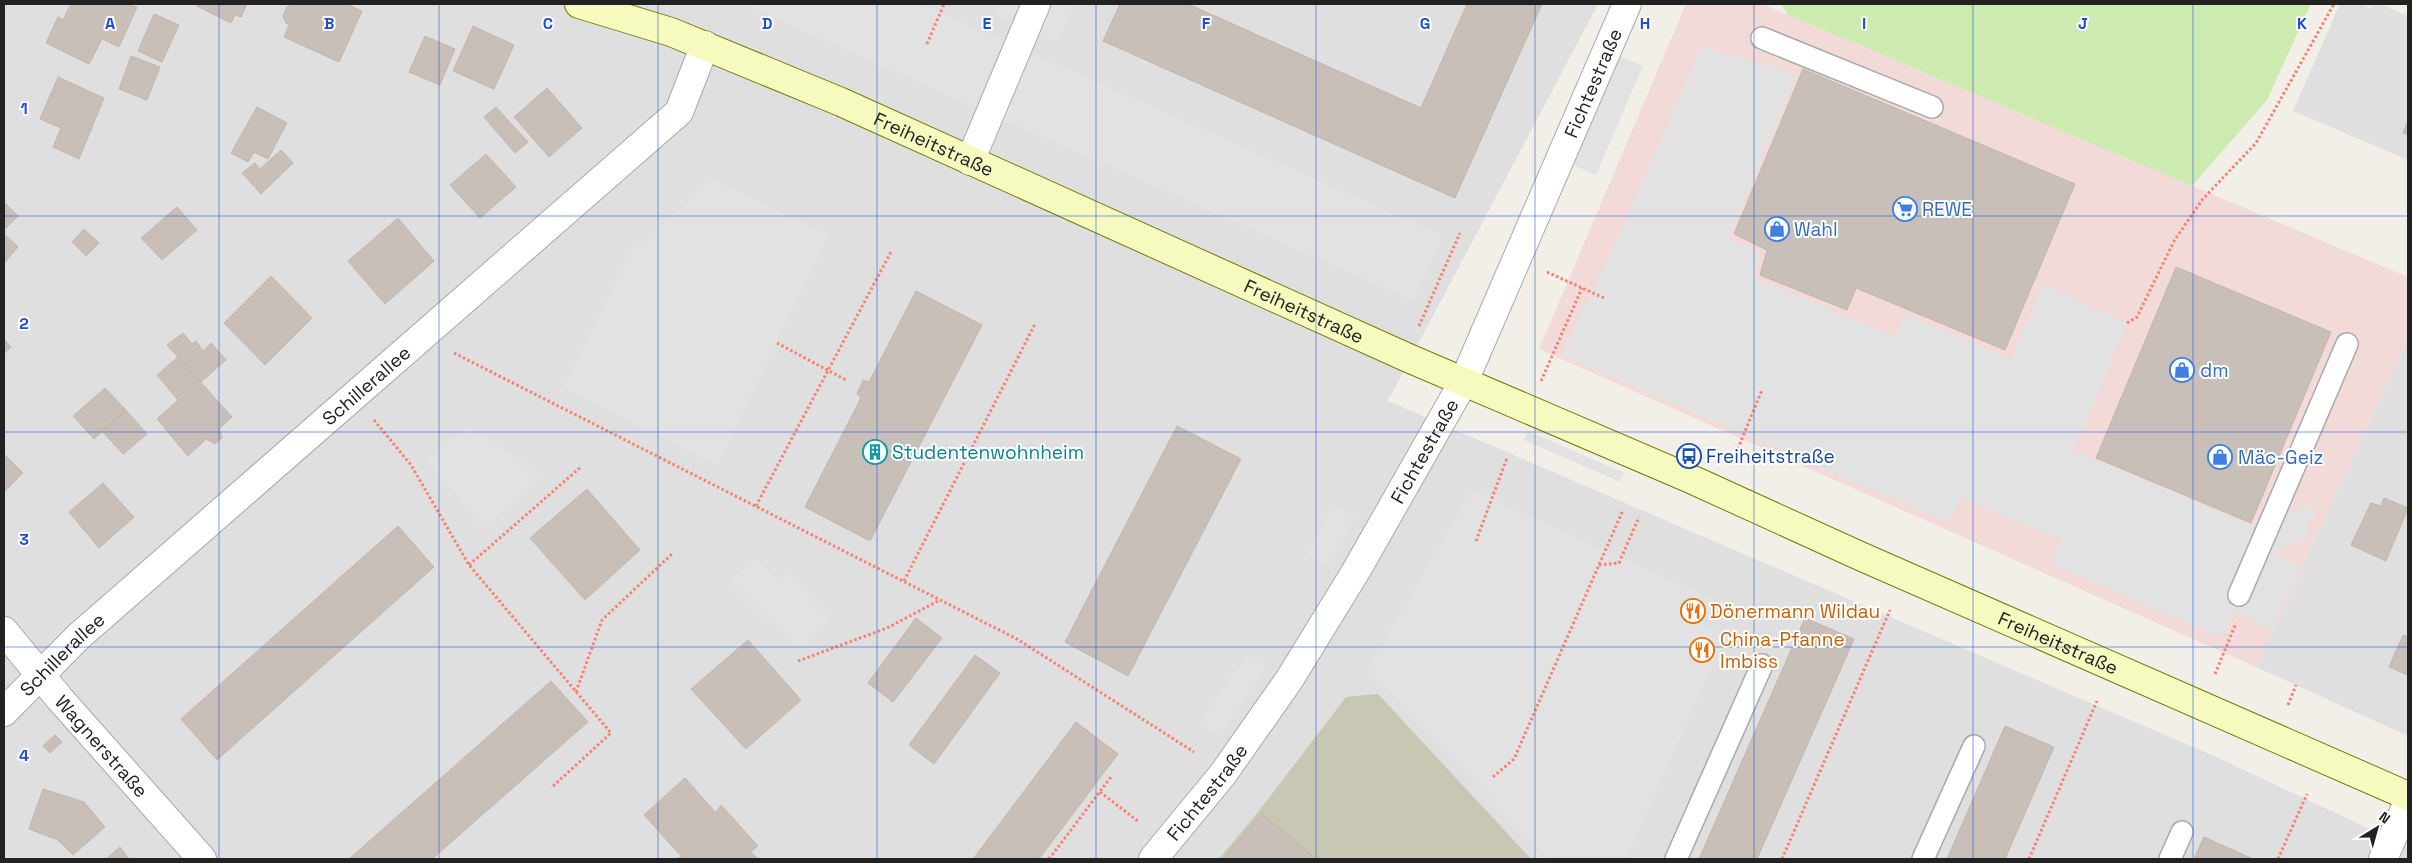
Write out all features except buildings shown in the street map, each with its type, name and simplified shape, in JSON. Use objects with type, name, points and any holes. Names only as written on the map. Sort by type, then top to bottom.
[{"type":"street","name":"Freiheitstraße","points":[[579,4],[670,32],[705,45],[841,102],[1464,381],[1693,480],[1869,560],[2408,796]]},
{"type":"street","points":[[970,161],[1036,4]]},
{"type":"street","name":"Fichtestraße","points":[[1153,859],[1223,774],[1289,680],[1356,571],[1464,381],[1515,258],[1627,4]]},
{"type":"street","name":"Schillerallee","points":[[4,712],[40,674],[86,631],[679,112],[705,45]]},
{"type":"street","name":"Wagnerstraße","points":[[4,631],[202,859]]},
{"type":"street","points":[[2383,859],[2408,802]]},
{"type":"lane","points":[[1762,38],[1932,107]]},
{"type":"lane","points":[[2239,605],[2347,344]]},
{"type":"lane","points":[[1676,859],[1762,665]]},
{"type":"lane","points":[[1923,859],[1974,746]]},
{"type":"lane","points":[[2170,859],[2182,832]]},
{"type":"path","points":[[926,44],[944,4]]},
{"type":"path","points":[[2127,322],[2137,317],[2174,241],[2202,200],[2256,143],[2334,4]]},
{"type":"path","points":[[1418,329],[1460,233]]},
{"type":"path","points":[[756,506],[892,250]]},
{"type":"path","points":[[1515,258],[1604,298]]},
{"type":"path","points":[[1540,383],[1582,288]]},
{"type":"path","points":[[904,581],[1035,324]]},
{"type":"path","points":[[426,333],[443,348],[1017,639],[1194,752]]},
{"type":"path","points":[[777,343],[846,380]]},
{"type":"path","points":[[1730,468],[1762,390]]},
{"type":"path","points":[[354,397],[411,465],[469,565],[611,733],[551,788]]},
{"type":"path","points":[[1476,541],[1507,458]]},
{"type":"path","points":[[469,565],[582,466]]},
{"type":"path","points":[[1493,777],[1514,759],[1623,510]]},
{"type":"path","points":[[1599,566],[1619,563],[1638,517]]},
{"type":"path","points":[[576,692],[602,620],[673,553]]},
{"type":"path","points":[[798,661],[887,628],[940,599]]},
{"type":"path","points":[[2215,674],[2239,605]]},
{"type":"path","points":[[1782,859],[1890,610]]},
{"type":"path","points":[[2288,705],[2296,685]]},
{"type":"path","points":[[2029,859],[2098,701]]},
{"type":"path","points":[[1050,859],[1111,777]]},
{"type":"path","points":[[1100,792],[1139,822]]},
{"type":"path","points":[[2278,859],[2307,794]]},
{"type":"shaded area","points":[[4,4],[1598,4],[1388,401],[2214,756],[2408,847],[2408,859],[4,859]]},
{"type":"shaded area","points":[[742,4],[921,4],[1443,236],[1414,301]]},
{"type":"shaded area","points":[[999,4],[1074,4],[1057,42],[994,15]]},
{"type":"shaded area","points":[[1686,4],[1762,4],[2408,277],[2408,338],[2256,667],[1539,349]]},
{"type":"shaded area","points":[[2340,4],[2360,4],[2371,8],[2372,4],[2381,4],[2408,16],[2408,160],[2293,111]]},
{"type":"shaded area","points":[[1702,45],[1729,56],[1771,66],[1796,76],[1728,239],[1761,253],[1753,277],[1895,337],[1906,315],[2011,359],[2043,285],[2127,323],[2073,451],[2258,528],[2311,505],[2316,519],[2306,524],[2310,536],[2273,554],[2299,566],[2271,629],[2234,611],[2223,638],[2051,564],[2062,540],[1961,498],[1949,523],[1561,355],[1622,230]]},
{"type":"shaded area","points":[[1620,56],[1643,66],[1596,175],[1573,165]]},
{"type":"shaded area","points":[[713,180],[829,235],[717,465],[563,387],[629,254]]},
{"type":"shaded area","points":[[2408,338],[2408,736],[2256,667]]},
{"type":"shaded area","points":[[467,426],[521,461],[539,480],[484,529],[427,461]]},
{"type":"shaded area","points":[[1528,431],[1624,473],[1620,482],[1524,440]]},
{"type":"shaded area","points":[[1472,490],[1713,599],[1703,625],[1726,636],[1626,859],[1548,859],[1368,669]]},
{"type":"shaded area","points":[[1333,506],[1354,517],[1329,566],[1307,555]]},
{"type":"shaded area","points":[[756,557],[778,579],[786,573],[830,619],[800,650],[730,582]]},
{"type":"shaded area","points":[[1247,654],[1266,667],[1219,737],[1200,723]]},
{"type":"shaded area","points":[[1378,694],[1531,859],[1219,859],[1259,811],[1346,697]]},
{"type":"green space","points":[[1781,4],[2311,4],[2267,100],[2192,186],[1788,15]]},
{"type":"place","name":"REWE","points":[[1905,209]]},
{"type":"place","name":"Wahl","points":[[1777,229]]},
{"type":"place","name":"dm","points":[[2182,370]]},
{"type":"place","name":"Studentenwohnheim","points":[[875,452]]},
{"type":"place","name":"Freiheitstraße","points":[[1689,456]]},
{"type":"place","name":"Mäc-Geiz","points":[[2220,457]]},
{"type":"place","name":"Dönermann Wildau","points":[[1693,611]]},
{"type":"place","name":"China-Pfanne Imbiss","points":[[1702,650]]}]
